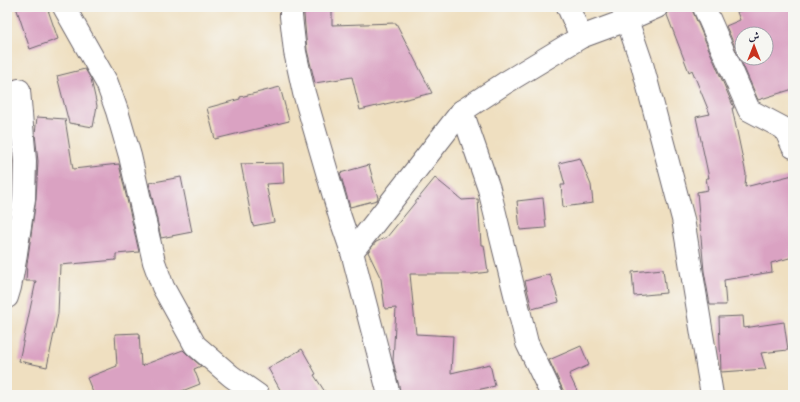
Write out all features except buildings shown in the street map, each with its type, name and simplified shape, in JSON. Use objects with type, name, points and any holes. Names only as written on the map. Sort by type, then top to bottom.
[{"type":"street","points":[[64,7],[108,83],[130,156],[154,262],[163,287],[195,345],[232,376],[258,395]]},
{"type":"street","points":[[291,7],[295,52],[304,93],[340,217],[352,252],[386,394]]},
{"type":"street","points":[[568,7],[581,37]]},
{"type":"street","points":[[352,252],[462,110],[505,82],[581,37],[657,7]]},
{"type":"street","points":[[704,7],[749,110],[785,129],[793,147]]},
{"type":"street","points":[[626,20],[642,64],[683,220],[712,395]]},
{"type":"street","points":[[7,297],[10,288],[11,257],[24,199],[25,161],[19,90]]},
{"type":"street","points":[[462,110],[489,189],[527,343],[552,395]]}]
